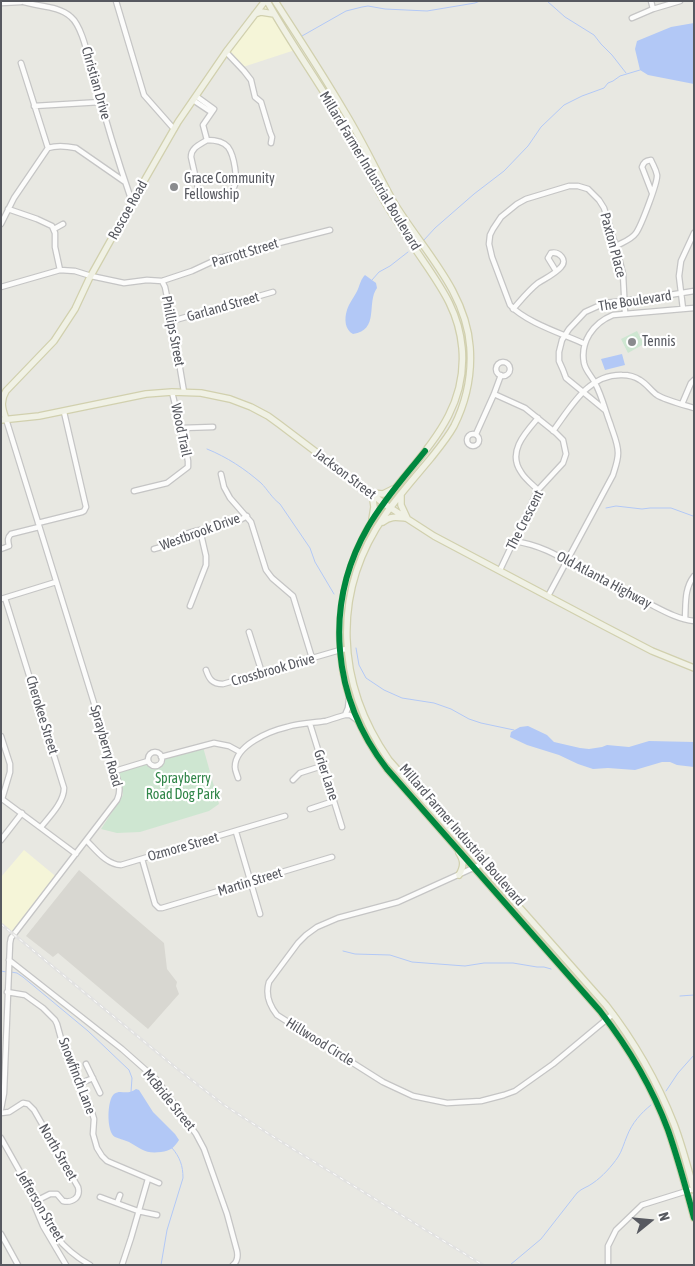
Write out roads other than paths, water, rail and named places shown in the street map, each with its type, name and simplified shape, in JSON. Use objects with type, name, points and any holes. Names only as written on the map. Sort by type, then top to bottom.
[{"type":"main road","name":"Roscoe Road","points":[[3,420],[2,404],[6,392],[54,341],[75,309],[91,276],[174,129],[226,52],[266,1]]},
{"type":"main road","name":"Millard Farmer Industrial Boulevard","points":[[266,1],[345,127],[387,206],[443,289],[458,325],[462,350],[460,385],[453,408],[445,424],[372,520],[356,551],[344,587],[340,617],[340,650],[349,698],[357,720],[370,745],[387,769],[606,1019],[632,1057],[654,1098],[667,1128],[694,1218]]},
{"type":"main road","name":"Millard Farmer Industrial Boulevard","points":[[275,1],[346,114],[394,203],[451,288],[462,310],[470,347],[470,369],[466,396],[453,427],[379,524],[366,549],[354,582],[348,616],[347,649],[356,695],[376,740],[389,760],[613,1014],[643,1060],[664,1100],[681,1144],[694,1190]]},
{"type":"main road","points":[[255,14],[261,12],[274,14]]},
{"type":"main road","name":"Jackson Street","points":[[3,420],[64,412],[146,394],[184,392],[225,397],[252,407],[268,416],[390,508],[434,536],[652,651],[694,668]]},
{"type":"main road","points":[[372,520],[374,507],[372,493],[383,494],[395,488]]},
{"type":"main road","points":[[379,524],[394,517],[406,518],[401,505],[401,494]]},
{"type":"main road","points":[[452,843],[463,861],[459,875]]},
{"type":"street","points":[[116,1],[144,95],[174,129]]},
{"type":"street","points":[[651,1],[653,9]]},
{"type":"street","points":[[632,18],[680,1]]},
{"type":"street","name":"Christian Drive","points":[[1,3],[21,2],[57,10],[76,21],[84,40],[132,202]]},
{"type":"street","points":[[226,52],[250,80],[255,97],[261,102],[272,137],[272,143]]},
{"type":"street","points":[[21,63],[48,148]]},
{"type":"street","points":[[195,98],[212,110],[203,126],[207,140]]},
{"type":"street","points":[[34,106],[101,102]]},
{"type":"street","points":[[207,140],[215,140],[229,148],[236,171],[236,181],[233,190],[228,194],[214,197],[201,192],[198,188],[191,152],[207,140]]},
{"type":"street","points":[[1,224],[14,198],[48,148],[68,146],[76,148],[125,182]]},
{"type":"street","points":[[616,246],[636,234],[640,225],[652,193],[657,175],[651,160],[644,162],[642,167],[652,193]]},
{"type":"street","name":"Paxton Place","points":[[513,308],[510,305],[492,257],[489,244],[490,235],[501,217],[517,204],[526,199],[569,186],[578,186],[588,189],[604,208],[623,274],[625,313]]},
{"type":"street","points":[[1,287],[60,270],[54,247],[56,237],[54,229],[49,224],[8,209]]},
{"type":"street","points":[[54,229],[63,224]]},
{"type":"street","name":"Parrott Street","points":[[162,281],[192,271],[220,258],[330,230]]},
{"type":"street","points":[[683,309],[679,276],[681,261],[694,233]]},
{"type":"street","name":"Phillips Street","points":[[60,270],[75,271],[124,283],[147,280],[162,281],[172,321],[184,392]]},
{"type":"street","points":[[548,596],[613,475],[618,452],[606,410],[595,382],[587,371],[584,362],[585,344],[528,319],[513,308],[536,285],[556,271]]},
{"type":"street","name":"The Boulevard","points":[[606,410],[566,378],[559,361],[559,352],[565,334],[585,312],[606,303],[694,291]]},
{"type":"street","name":"Garland Street","points":[[172,321],[274,292]]},
{"type":"street","name":"The Boulevard","points":[[585,344],[594,326],[604,318],[613,315],[694,308]]},
{"type":"street","points":[[476,434],[501,375]]},
{"type":"street","points":[[553,431],[583,391],[604,377],[612,375],[630,375],[640,380],[658,396],[694,408]]},
{"type":"street","points":[[682,404],[694,380]]},
{"type":"street","name":"Wood Trail","points":[[134,492],[166,483],[188,467],[186,450],[172,392]]},
{"type":"street","name":"The Crescent","points":[[494,394],[525,408],[538,418],[563,440],[566,454],[563,463],[538,490],[500,570]]},
{"type":"street","points":[[1,549],[10,546],[8,537],[11,534],[82,512],[86,507],[64,412]]},
{"type":"street","points":[[538,418],[522,436],[518,444],[516,459],[521,472],[538,490]]},
{"type":"street","name":"Sprayberry Road","points":[[1,1109],[4,1093],[10,943],[14,934],[119,798],[120,788],[38,525],[3,420]]},
{"type":"street","points":[[181,428],[214,428]]},
{"type":"street","points":[[221,474],[224,487],[230,498],[247,516],[252,525],[266,570],[272,578],[293,596],[312,658]]},
{"type":"street","name":"Westbrook Drive","points":[[154,549],[168,545],[186,534],[237,522],[247,516]]},
{"type":"street","points":[[190,606],[203,575],[206,561],[200,530]]},
{"type":"street","name":"Old Atlanta Highway","points":[[513,541],[526,542],[544,548],[593,576],[671,615],[694,621]]},
{"type":"street","points":[[685,619],[686,592],[694,576]]},
{"type":"street","points":[[3,598],[56,582]]},
{"type":"street","name":"Cherokee Street","points":[[3,598],[64,788],[62,800],[41,827]]},
{"type":"street","points":[[250,632],[262,673]]},
{"type":"street","name":"Crossbrook Drive","points":[[206,670],[208,677],[212,681],[220,684],[347,649]]},
{"type":"street","points":[[344,715],[348,708],[349,698]]},
{"type":"street","points":[[238,778],[235,765],[240,752],[255,740],[270,732],[288,726],[310,724],[344,715],[350,715],[357,720]]},
{"type":"street","name":"Grier Lane","points":[[310,724],[342,827]]},
{"type":"street","points":[[1,736],[3,751],[10,764],[10,772],[2,799],[76,854]]},
{"type":"street","points":[[161,757],[214,743],[230,746],[240,752]]},
{"type":"street","points":[[148,761],[153,753],[157,753],[161,757]]},
{"type":"street","points":[[148,761],[151,764],[157,765],[161,762],[161,757]]},
{"type":"street","points":[[115,771],[148,761]]},
{"type":"street","points":[[293,780],[300,773],[322,766]]},
{"type":"street","points":[[310,809],[334,801]]},
{"type":"street","points":[[1,840],[22,813]]},
{"type":"street","name":"Ozmore Street","points":[[87,841],[113,864],[121,865],[286,816]]},
{"type":"street","points":[[236,832],[260,914]]},
{"type":"street","name":"Martin Street","points":[[142,859],[155,904],[159,908],[332,857]]},
{"type":"street","name":"Hillwood Circle","points":[[482,864],[398,902],[338,918],[317,927],[298,943],[270,982],[267,989],[271,1008],[277,1015],[383,1082],[413,1096],[447,1103],[481,1101],[515,1090],[553,1064],[613,1014]]},
{"type":"street","name":"McBride Street","points":[[9,960],[122,1049],[157,1080],[196,1134],[204,1149],[227,1214],[237,1251],[238,1257],[233,1265]]},
{"type":"street","name":"Snowfinch Lane","points":[[7,992],[25,996],[43,1008],[55,1020],[66,1053],[93,1114],[93,1134],[97,1148],[102,1156],[107,1161],[159,1183]]},
{"type":"street","points":[[86,1064],[100,1093]]},
{"type":"street","points":[[80,1084],[93,1078]]},
{"type":"street","name":"North Street","points":[[1,1113],[9,1112],[25,1103],[28,1104],[34,1110],[79,1190],[77,1198],[69,1202],[63,1201],[55,1194],[36,1201]]},
{"type":"street","name":"Jefferson Street","points":[[1,1138],[3,1146],[63,1246],[90,1265]]},
{"type":"street","points":[[122,1265],[148,1179]]},
{"type":"street","points":[[608,1265],[608,1246],[616,1230],[642,1205],[694,1190]]},
{"type":"street","points":[[117,1204],[120,1195]]},
{"type":"street","points":[[100,1197],[138,1211],[157,1215]]},
{"type":"street","points":[[36,1201],[35,1207],[43,1226],[66,1265]]},
{"type":"street","points":[[1,1234],[18,1265]]},
{"type":"water","points":[[694,23],[694,84],[648,75],[640,70],[635,49],[637,41],[671,27]]},
{"type":"water","points":[[365,275],[376,283],[377,288],[372,301],[370,322],[367,327],[353,334],[347,327],[346,313]]},
{"type":"water","points":[[622,354],[625,365],[605,370],[601,359]]},
{"type":"water","points":[[528,726],[547,735],[554,742],[589,749],[607,745],[629,747],[649,741],[694,742],[694,767],[662,762],[635,770],[593,769],[510,737],[511,732],[520,727]]},
{"type":"water","points":[[136,1089],[139,1090],[153,1112],[179,1140],[169,1150],[164,1152],[147,1152],[112,1134],[108,1116],[112,1097],[119,1092],[129,1092]]},
{"type":"waterway","points":[[302,36],[346,11],[362,7],[427,11],[480,1]]},
{"type":"waterway","points":[[547,1],[565,17],[594,35],[626,73]]},
{"type":"waterway","points":[[424,240],[474,194],[504,171],[528,146],[541,127],[564,105],[604,88],[608,83],[620,76],[640,70]]},
{"type":"waterway","points":[[372,280],[379,272],[408,252]]},
{"type":"waterway","points":[[207,449],[249,473],[280,504],[310,548],[315,562],[334,594]]},
{"type":"waterway","points":[[606,508],[616,506],[642,509],[671,508],[693,516]]},
{"type":"waterway","points":[[356,648],[359,665],[366,678],[384,690],[402,698],[434,703],[481,723],[514,730]]},
{"type":"waterway","points":[[343,951],[355,954],[390,955],[412,962],[465,966],[484,963],[513,963],[551,969]]},
{"type":"waterway","points":[[1,971],[6,972]]},
{"type":"waterway","points":[[11,972],[23,977],[88,1031],[129,1070],[132,1078],[131,1092]]},
{"type":"waterway","points":[[680,996],[694,995]]},
{"type":"waterway","points":[[666,1091],[678,1073],[694,1055]]},
{"type":"waterway","points":[[510,1265],[541,1239],[577,1193],[596,1181],[610,1168],[619,1155],[634,1123],[651,1105]]},
{"type":"waterway","points":[[161,1265],[167,1230],[183,1178],[180,1162],[172,1148]]},
{"type":"railway","points":[[1,924],[224,1105],[483,1265]]},
{"type":"place","name":"Grace Community Fellowship","points":[[174,187]]},
{"type":"place","name":"Tennis","points":[[632,342]]},
{"type":"park label","name":"Sprayberry Road Dog Park","points":[[183,788]]}]
